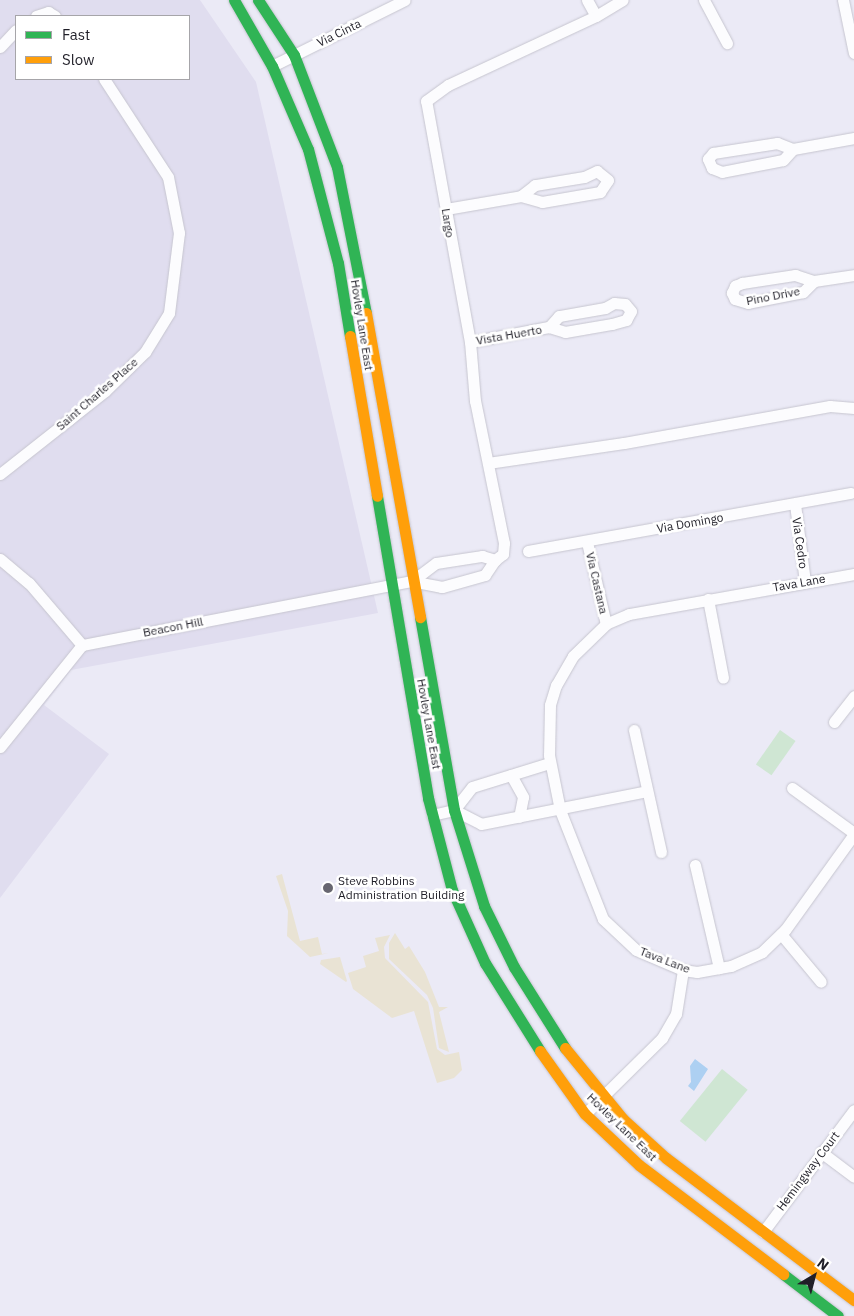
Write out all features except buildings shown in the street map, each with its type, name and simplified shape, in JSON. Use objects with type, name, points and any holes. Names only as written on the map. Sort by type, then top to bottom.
[{"type":"main road","name":"Hovley Lane East","points":[[234,0],[272,66],[308,149],[338,263],[412,714],[432,815],[452,890],[485,964],[523,1028],[585,1114],[646,1170],[838,1316]]},
{"type":"main road","name":"Hovley Lane East","points":[[258,0],[294,55],[333,157],[349,214],[389,431],[412,581],[454,810],[484,906],[514,967],[566,1050],[603,1096],[666,1158],[854,1300]]},
{"type":"street","name":"Via Cinta","points":[[272,66],[405,0]]},
{"type":"street","points":[[587,0],[596,16]]},
{"type":"street","points":[[704,0],[727,43]]},
{"type":"street","points":[[843,0],[854,54]]},
{"type":"street","name":"Largo","points":[[392,584],[412,581],[442,587],[485,575],[495,560],[503,554],[504,543],[475,401],[470,342],[426,101],[448,85],[596,16],[619,1]]},
{"type":"street","points":[[39,15],[48,12],[53,15]]},
{"type":"street","points":[[0,47],[15,31]]},
{"type":"street","name":"Saint Charles Place","points":[[0,474],[105,391],[139,359],[169,313],[179,233],[168,177],[105,80]]},
{"type":"street","points":[[793,149],[783,160],[722,172],[712,168],[708,159],[713,153],[777,143],[793,149],[854,138]]},
{"type":"street","points":[[446,209],[521,196],[542,202],[600,192],[608,180],[597,171],[584,177],[535,185],[521,196]]},
{"type":"street","name":"Pino Drive","points":[[814,281],[803,292],[748,303],[739,302],[732,292],[735,286],[742,283],[795,275],[814,281],[854,275]]},
{"type":"street","name":"Vista Huerto","points":[[470,342],[549,327],[565,332],[612,324],[626,320],[631,311],[625,304],[614,303],[605,308],[559,316],[549,327]]},
{"type":"street","points":[[488,463],[624,443],[830,406],[854,408]]},
{"type":"street","name":"Via Domingo","points":[[528,551],[587,542],[851,493]]},
{"type":"street","name":"Via Cedro","points":[[795,504],[805,582]]},
{"type":"street","name":"Via Castana","points":[[587,542],[606,624]]},
{"type":"street","name":"Largo","points":[[412,581],[436,563],[482,556],[495,560]]},
{"type":"street","points":[[0,559],[29,583],[82,645],[0,747]]},
{"type":"street","name":"Tava Lane","points":[[853,839],[781,934],[762,952],[719,968],[697,972],[683,970],[636,950],[603,919],[560,810],[549,763],[550,705],[556,685],[573,656],[606,624],[629,614],[854,574]]},
{"type":"street","name":"Beacon Hill","points":[[82,645],[392,584]]},
{"type":"street","points":[[708,599],[723,678]]},
{"type":"street","points":[[834,722],[854,696]]},
{"type":"street","points":[[634,730],[661,852]]},
{"type":"street","points":[[432,815],[454,810],[472,787],[549,763]]},
{"type":"street","points":[[511,775],[523,797],[519,817]]},
{"type":"street","points":[[792,788],[853,839]]},
{"type":"street","points":[[454,810],[482,824],[560,810],[647,790]]},
{"type":"street","points":[[695,865],[719,968]]},
{"type":"street","points":[[781,934],[821,982]]},
{"type":"street","points":[[585,1114],[662,1038],[676,1014],[683,970]]},
{"type":"street","name":"Hemingway Court","points":[[763,1232],[854,1110]]},
{"type":"street","points":[[821,1152],[854,1177]]},
{"type":"shaded area","points":[[0,0],[200,0],[256,82],[378,613],[71,670],[44,705],[109,754],[0,898]]},
{"type":"green space","points":[[780,730],[796,741],[771,775],[756,764]]},
{"type":"green space","points":[[722,1069],[748,1090],[705,1142],[680,1121]]},
{"type":"sand","points":[[282,874],[300,941],[318,937],[322,954],[329,953],[310,957],[287,936],[288,911],[276,876]]},
{"type":"sand","points":[[395,933],[405,949],[409,946],[425,972],[439,1007],[448,1007],[439,1012],[449,1052],[439,1048],[433,1008],[427,995],[389,959],[389,943]]},
{"type":"sand","points":[[390,935],[384,947],[385,958],[428,1002],[437,1049],[445,1055],[459,1052],[462,1070],[454,1078],[437,1083],[414,1011],[392,1018],[353,989],[348,973],[366,967],[363,956],[379,951],[375,938]]},
{"type":"sand","points":[[340,957],[346,982],[320,964],[321,960]]},
{"type":"water","points":[[695,1059],[708,1069],[694,1091],[688,1086],[691,1082],[690,1066]]},
{"type":"traffic: fast","points":[[234,0],[272,66],[308,149],[338,263],[350,336]]},
{"type":"traffic: fast","points":[[258,0],[294,55],[337,167],[366,313]]},
{"type":"traffic: fast","points":[[377,496],[428,798],[452,890],[485,963],[540,1051]]},
{"type":"traffic: fast","points":[[420,617],[454,810],[484,906],[514,967],[565,1048]]},
{"type":"traffic: fast","points":[[783,1274],[838,1316]]},
{"type":"traffic: slow","points":[[366,313],[420,617]]},
{"type":"traffic: slow","points":[[350,336],[377,496]]},
{"type":"traffic: slow","points":[[565,1048],[623,1119],[666,1158],[854,1300]]},
{"type":"traffic: slow","points":[[540,1051],[585,1114],[639,1165],[783,1274]]},
{"type":"place","name":"Steve Robbins Administration Building","points":[[328,888]]}]
